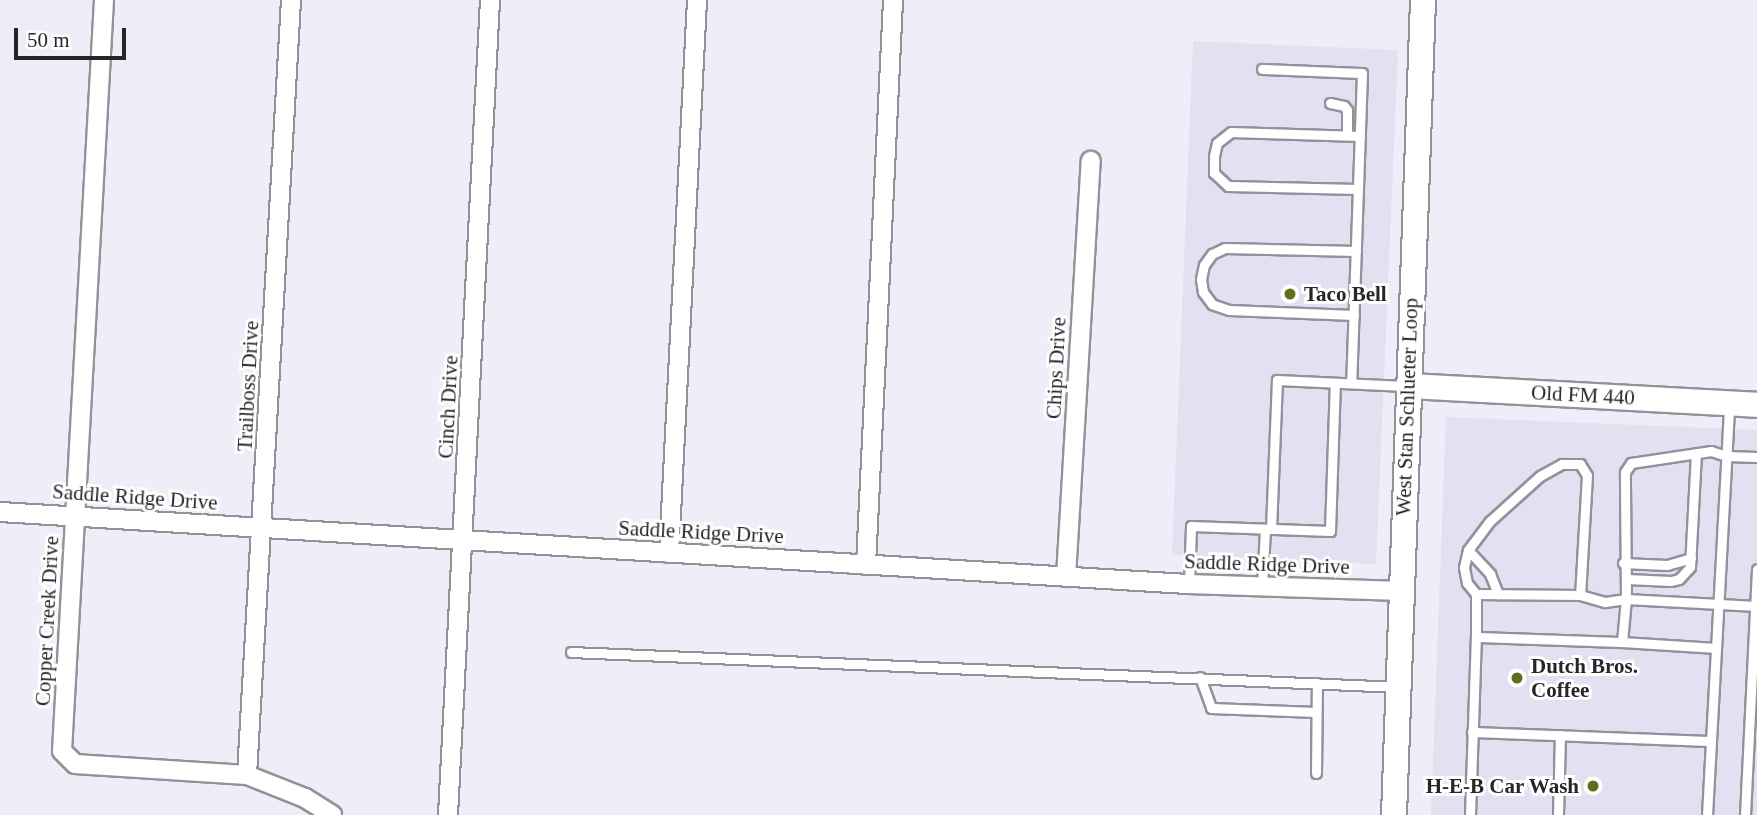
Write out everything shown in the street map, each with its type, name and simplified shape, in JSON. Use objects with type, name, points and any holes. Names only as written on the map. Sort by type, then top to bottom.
[{"type":"main road","name":"West Stan Schlueter Loop","points":[[1394,815],[1423,0]]},
{"type":"main road","name":"Old FM 440","points":[[1408,386],[1757,405]]},
{"type":"street","name":"Copper Creek Drive","points":[[104,0],[62,751],[75,764],[247,775],[305,798],[332,815]]},
{"type":"street","name":"Trailboss Drive","points":[[247,775],[291,0]]},
{"type":"street","name":"Cinch Drive","points":[[448,815],[465,540],[490,0]]},
{"type":"street","points":[[669,554],[697,0]]},
{"type":"street","points":[[866,565],[893,0]]},
{"type":"street","name":"Chips Drive","points":[[1066,577],[1091,161]]},
{"type":"street","name":"Saddle Ridge Drive","points":[[0,512],[1189,584],[1400,591]]},
{"type":"lane","points":[[1262,69],[1362,73],[1352,383]]},
{"type":"lane","points":[[1330,103],[1344,106],[1347,110],[1347,135]]},
{"type":"lane","points":[[1358,190],[1228,186],[1214,173],[1217,143],[1231,132],[1360,136]]},
{"type":"lane","points":[[1354,315],[1229,310],[1212,304],[1203,292],[1201,279],[1204,265],[1212,254],[1225,248],[1356,251]]},
{"type":"lane","points":[[1262,588],[1277,380],[1408,386]]},
{"type":"lane","points":[[1189,584],[1191,526],[1330,531],[1335,383]]},
{"type":"lane","points":[[1707,815],[1729,403]]},
{"type":"lane","points":[[1622,642],[1627,579],[1623,564],[1625,472],[1631,463],[1711,451],[1726,456],[1757,457]]},
{"type":"lane","points":[[1627,579],[1679,579],[1690,567],[1696,453]]},
{"type":"lane","points":[[1470,815],[1476,594],[1467,583],[1464,567],[1468,550],[1490,521],[1539,476],[1562,464],[1580,464],[1587,475],[1580,595]]},
{"type":"lane","points":[[1468,550],[1490,574],[1498,594]]},
{"type":"lane","points":[[1623,564],[1667,565],[1691,558]]},
{"type":"lane","points":[[1745,815],[1757,569]]},
{"type":"lane","points":[[1476,594],[1580,595],[1605,602],[1626,599],[1756,606]]},
{"type":"lane","points":[[1476,637],[1716,648]]},
{"type":"lane","points":[[571,652],[1200,677],[1399,688]]},
{"type":"lane","points":[[1200,677],[1211,708],[1317,712]]},
{"type":"lane","points":[[1315,773],[1317,683]]},
{"type":"lane","points":[[1472,732],[1710,741]]},
{"type":"lane","points":[[1558,815],[1560,735]]},
{"type":"shaded area","points":[[1193,41],[1398,50],[1376,564],[1172,555]]},
{"type":"shaded area","points":[[1446,417],[1757,430],[1757,815],[1431,815]]},
{"type":"place","name":"Taco Bell","points":[[1290,294]]},
{"type":"place","name":"Dutch Bros. Coffee","points":[[1517,678]]},
{"type":"place","name":"H-E-B Car Wash","points":[[1593,786]]}]
